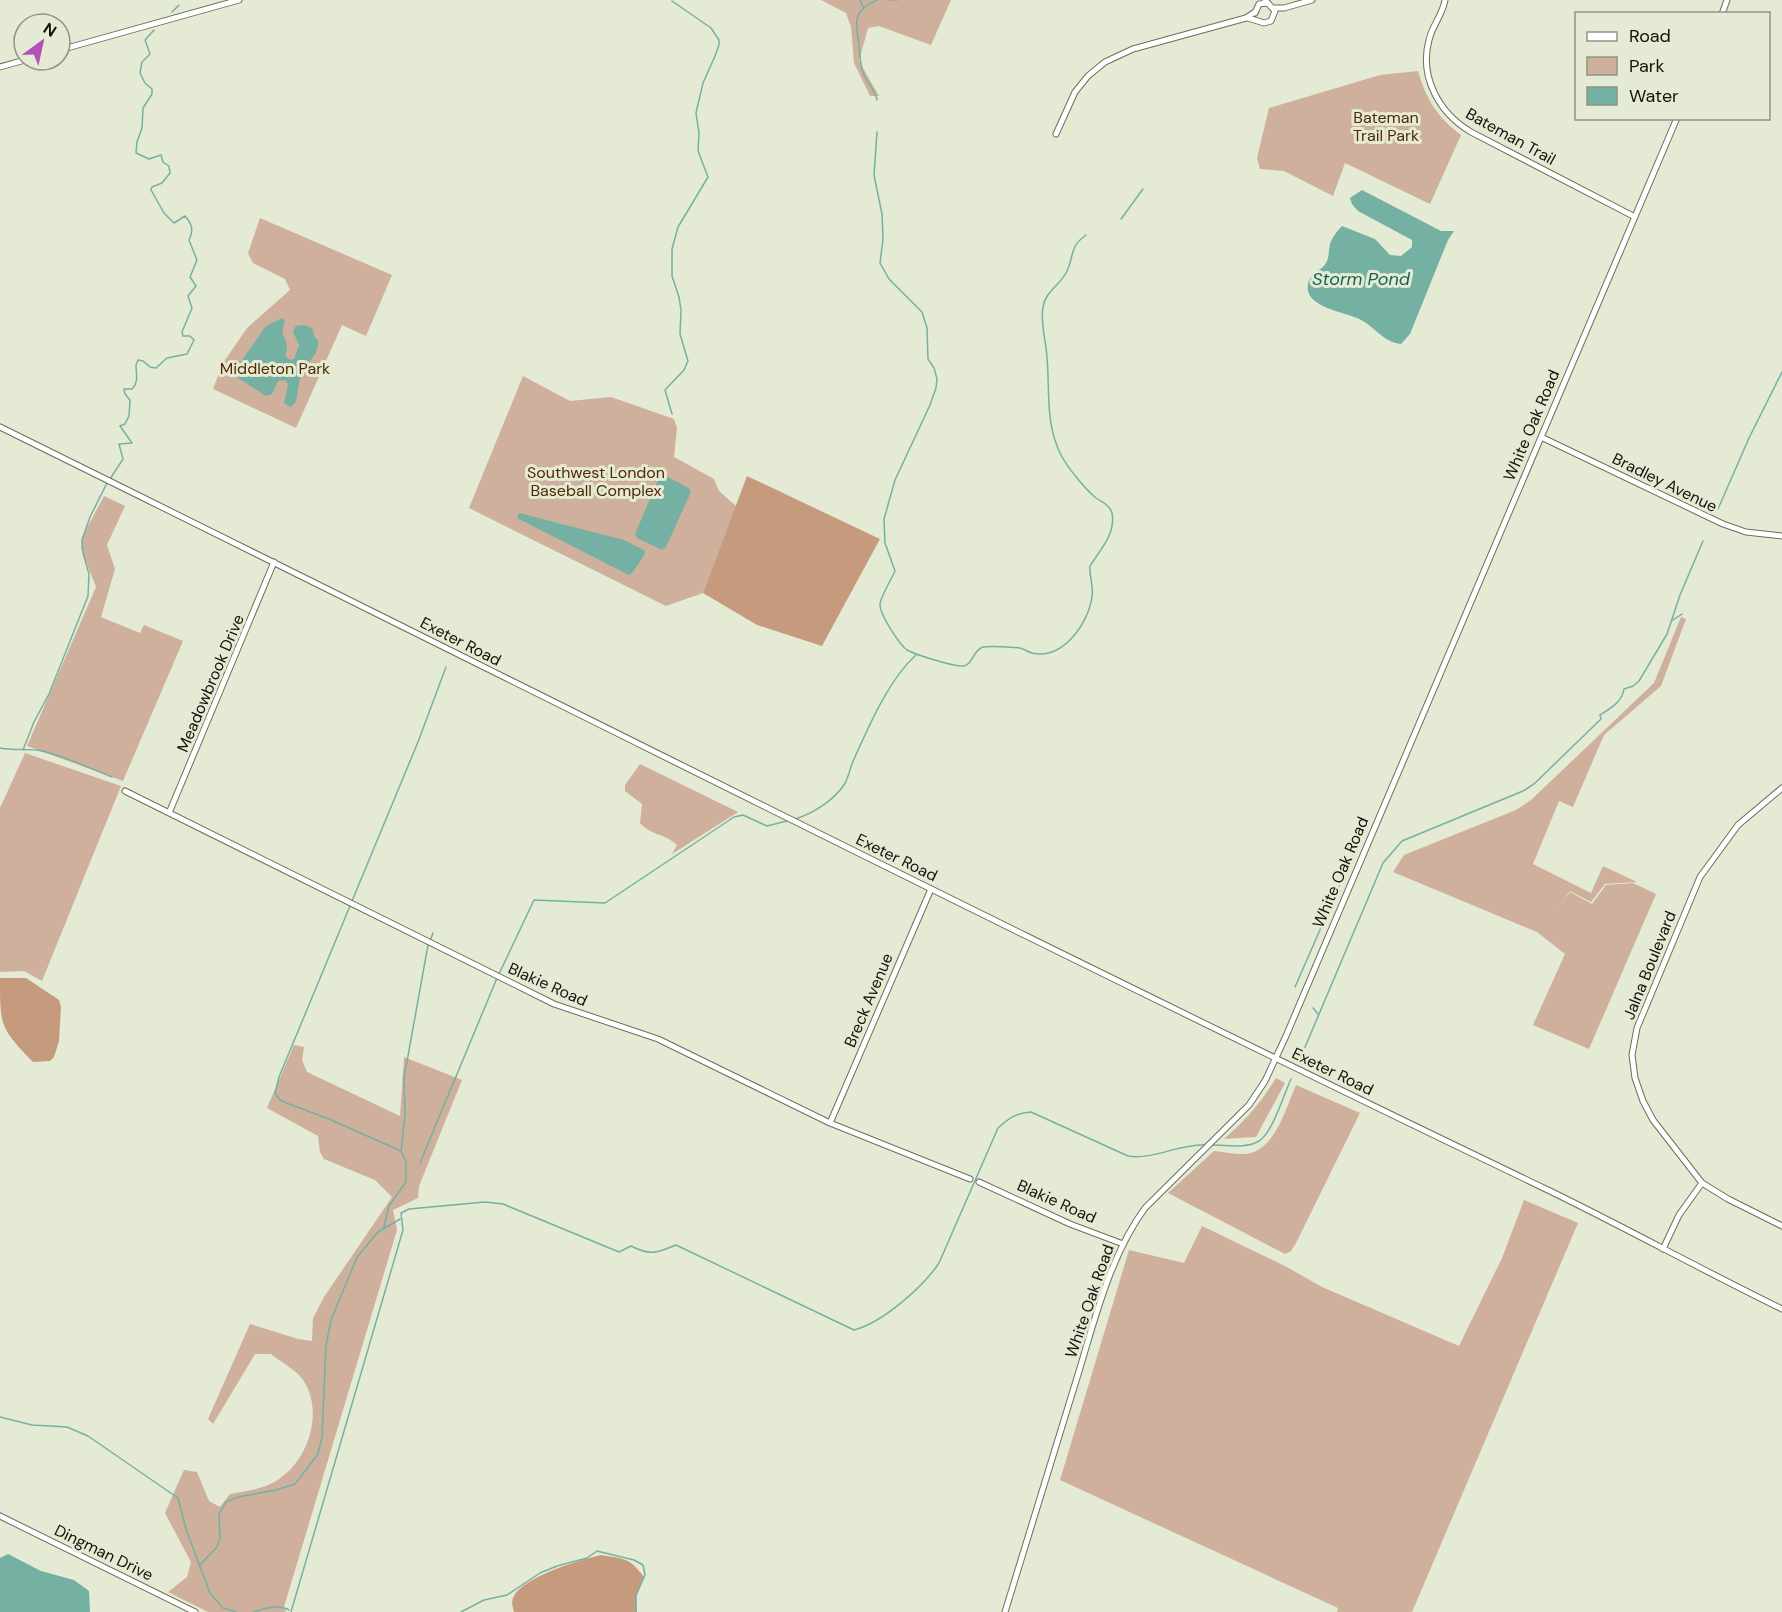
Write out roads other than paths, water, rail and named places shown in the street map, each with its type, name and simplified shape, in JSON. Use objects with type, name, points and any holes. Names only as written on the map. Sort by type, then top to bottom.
[{"type":"street","points":[[72,47],[239,0]]},
{"type":"street","points":[[1056,134],[1075,92],[1088,76],[1105,62],[1133,49],[1246,18],[1263,2],[1273,8],[1284,8],[1312,0]]},
{"type":"street","name":"Bateman Trail","points":[[1446,2],[1429,39],[1426,62],[1429,81],[1442,107],[1471,132],[1635,217]]},
{"type":"street","points":[[1273,8],[1275,15]]},
{"type":"street","points":[[1246,18],[1268,22],[1284,8]]},
{"type":"street","points":[[1255,12],[1258,20]]},
{"type":"street","name":"White Oak Road","points":[[1005,1612],[1090,1337],[1123,1244],[1131,1227],[1145,1208],[1249,1105],[1265,1081],[1676,120]]},
{"type":"street","name":"Exeter Road","points":[[0,428],[931,889],[1456,1147],[1555,1193],[1782,1309]]},
{"type":"street","name":"Bradley Avenue","points":[[1541,437],[1723,524],[1756,534],[1782,536]]},
{"type":"street","name":"Meadowbrook Drive","points":[[169,813],[274,562]]},
{"type":"street","name":"Jalna Boulevard","points":[[1782,788],[1738,825],[1700,877],[1637,1028],[1632,1055],[1635,1078],[1642,1101],[1653,1120],[1702,1183],[1782,1226]]},
{"type":"street","name":"Blakie Road","points":[[125,791],[554,1004],[658,1039],[830,1123],[970,1179]]},
{"type":"street","name":"Breck Avenue","points":[[830,1123],[931,889]]},
{"type":"street","name":"Blakie Road","points":[[979,1182],[1071,1224],[1123,1244]]},
{"type":"street","points":[[1663,1250],[1683,1208],[1702,1183]]},
{"type":"street","name":"Dingman Drive","points":[[0,1516],[195,1612]]},
{"type":"water","name":"Storm Pond","points":[[1362,190],[1441,231],[1454,231],[1448,240],[1410,334],[1401,344],[1388,340],[1357,318],[1321,305],[1309,293],[1308,285],[1312,275],[1326,263],[1331,241],[1342,226],[1375,239],[1390,255],[1401,256],[1412,247],[1412,240],[1358,211],[1350,198]]},
{"type":"water","points":[[282,318],[285,321],[283,334],[287,347],[286,356],[290,360],[294,359],[299,345],[293,332],[295,327],[302,325],[313,329],[318,341],[316,353],[301,374],[295,403],[290,407],[284,403],[288,384],[285,380],[278,381],[272,394],[266,396],[238,378],[235,370],[266,326]]},
{"type":"water","points":[[666,476],[689,488],[691,492],[666,547],[662,550],[637,538],[635,534],[659,478]]},
{"type":"water","points":[[519,513],[624,540],[644,550],[645,554],[629,575],[517,518]]},
{"type":"water","points":[[8,1554],[41,1571],[74,1580],[89,1591],[90,1612],[0,1612],[0,1558]]},
{"type":"waterway","points":[[860,0],[863,7]]},
{"type":"waterway","points":[[877,0],[859,13],[857,24],[862,68],[877,100]]},
{"type":"waterway","points":[[890,0],[897,0]]},
{"type":"waterway","points":[[672,1],[711,28],[719,40],[715,56],[703,83],[696,113],[699,133],[698,151],[708,177],[678,227],[672,249],[672,276],[681,310],[680,334],[688,361],[684,370],[665,390],[672,414]]},
{"type":"waterway","points":[[172,12],[179,5]]},
{"type":"waterway","points":[[110,479],[123,459],[119,444],[132,443],[120,426],[125,424],[129,416],[130,400],[124,389],[132,389],[136,384],[138,360],[156,368],[167,358],[187,354],[194,340],[190,336],[183,336],[182,332],[192,308],[188,296],[196,286],[190,277],[197,260],[189,240],[191,224],[185,216],[174,223],[164,213],[151,190],[152,187],[162,183],[170,173],[169,166],[163,162],[161,155],[149,159],[136,153],[142,128],[143,108],[152,94],[152,89],[145,83],[140,73],[142,62],[150,54],[145,40],[154,30]]},
{"type":"waterway","points":[[877,132],[874,175],[882,214],[883,239],[880,263],[889,279],[922,312],[927,328],[928,359],[937,379],[930,405],[895,480],[884,519],[885,543],[895,571],[880,604],[886,622],[907,650],[959,666],[967,665],[977,651],[983,647],[1020,648],[1032,653],[1043,654],[1054,651],[1072,638],[1090,607],[1092,593],[1090,566],[1112,528],[1112,513],[1108,506],[1096,498],[1077,478],[1064,460],[1056,443],[1050,419],[1047,357],[1042,319],[1046,297],[1063,278],[1069,267],[1074,248],[1086,235]]},
{"type":"waterway","points":[[1121,219],[1143,189]]},
{"type":"waterway","points":[[1718,509],[1749,438],[1782,372]]},
{"type":"waterway","points":[[23,750],[34,722],[49,694],[88,596],[89,574],[82,540],[90,517],[107,483]]},
{"type":"waterway","points":[[1300,1059],[1383,863],[1402,841],[1523,791],[1534,784],[1601,719],[1600,715],[1618,701],[1624,689],[1639,681],[1667,634],[1680,595],[1703,541]]},
{"type":"waterway","points":[[1673,620],[1682,614]]},
{"type":"waterway","points":[[795,819],[822,806],[844,785],[880,704],[897,677],[916,655]]},
{"type":"waterway","points":[[352,901],[418,742],[446,667]]},
{"type":"waterway","points":[[0,748],[42,751],[69,759],[112,777]]},
{"type":"waterway","points":[[499,974],[534,900],[605,903],[734,817],[743,815],[767,826],[787,821]]},
{"type":"waterway","points":[[1295,987],[1368,820]]},
{"type":"waterway","points":[[350,906],[279,1077],[275,1093],[280,1100],[401,1151]]},
{"type":"waterway","points":[[430,941],[433,933]]},
{"type":"waterway","points":[[384,1227],[389,1206],[406,1182],[406,1162],[401,1151],[405,1115],[404,1078],[428,945]]},
{"type":"waterway","points":[[420,1163],[497,978]]},
{"type":"waterway","points":[[1313,1008],[1318,1014]]},
{"type":"waterway","points":[[1212,1145],[1242,1146],[1259,1141],[1264,1137],[1273,1122],[1291,1079]]},
{"type":"waterway","points":[[291,1612],[403,1230],[401,1213],[409,1209],[485,1202],[503,1204],[619,1252],[631,1246],[654,1252],[676,1245],[854,1330],[877,1320],[901,1303],[923,1283],[939,1263],[998,1128],[1013,1117],[1031,1112],[1128,1156],[1147,1156],[1195,1145],[1205,1145]]},
{"type":"waterway","points":[[199,1566],[217,1547],[220,1538],[219,1514],[226,1502],[238,1497],[295,1484],[318,1454],[322,1437],[326,1346],[331,1320],[357,1257],[378,1232],[400,1219]]},
{"type":"waterway","points":[[0,1417],[32,1425],[67,1427],[88,1436],[178,1498],[186,1529],[210,1593],[223,1608],[236,1612]]},
{"type":"waterway","points":[[461,1612],[484,1600],[507,1595],[540,1573],[587,1558],[597,1551],[634,1560],[643,1565],[645,1575],[636,1595],[636,1612]]},
{"type":"waterway","points":[[254,1612],[277,1607],[289,1610]]},
{"type":"park label","name":"Bateman Trail Park","points":[[1386,126]]},
{"type":"park label","name":"Middleton Park","points":[[275,368]]},
{"type":"park label","name":"Southwest London Baseball Complex","points":[[596,481]]}]
